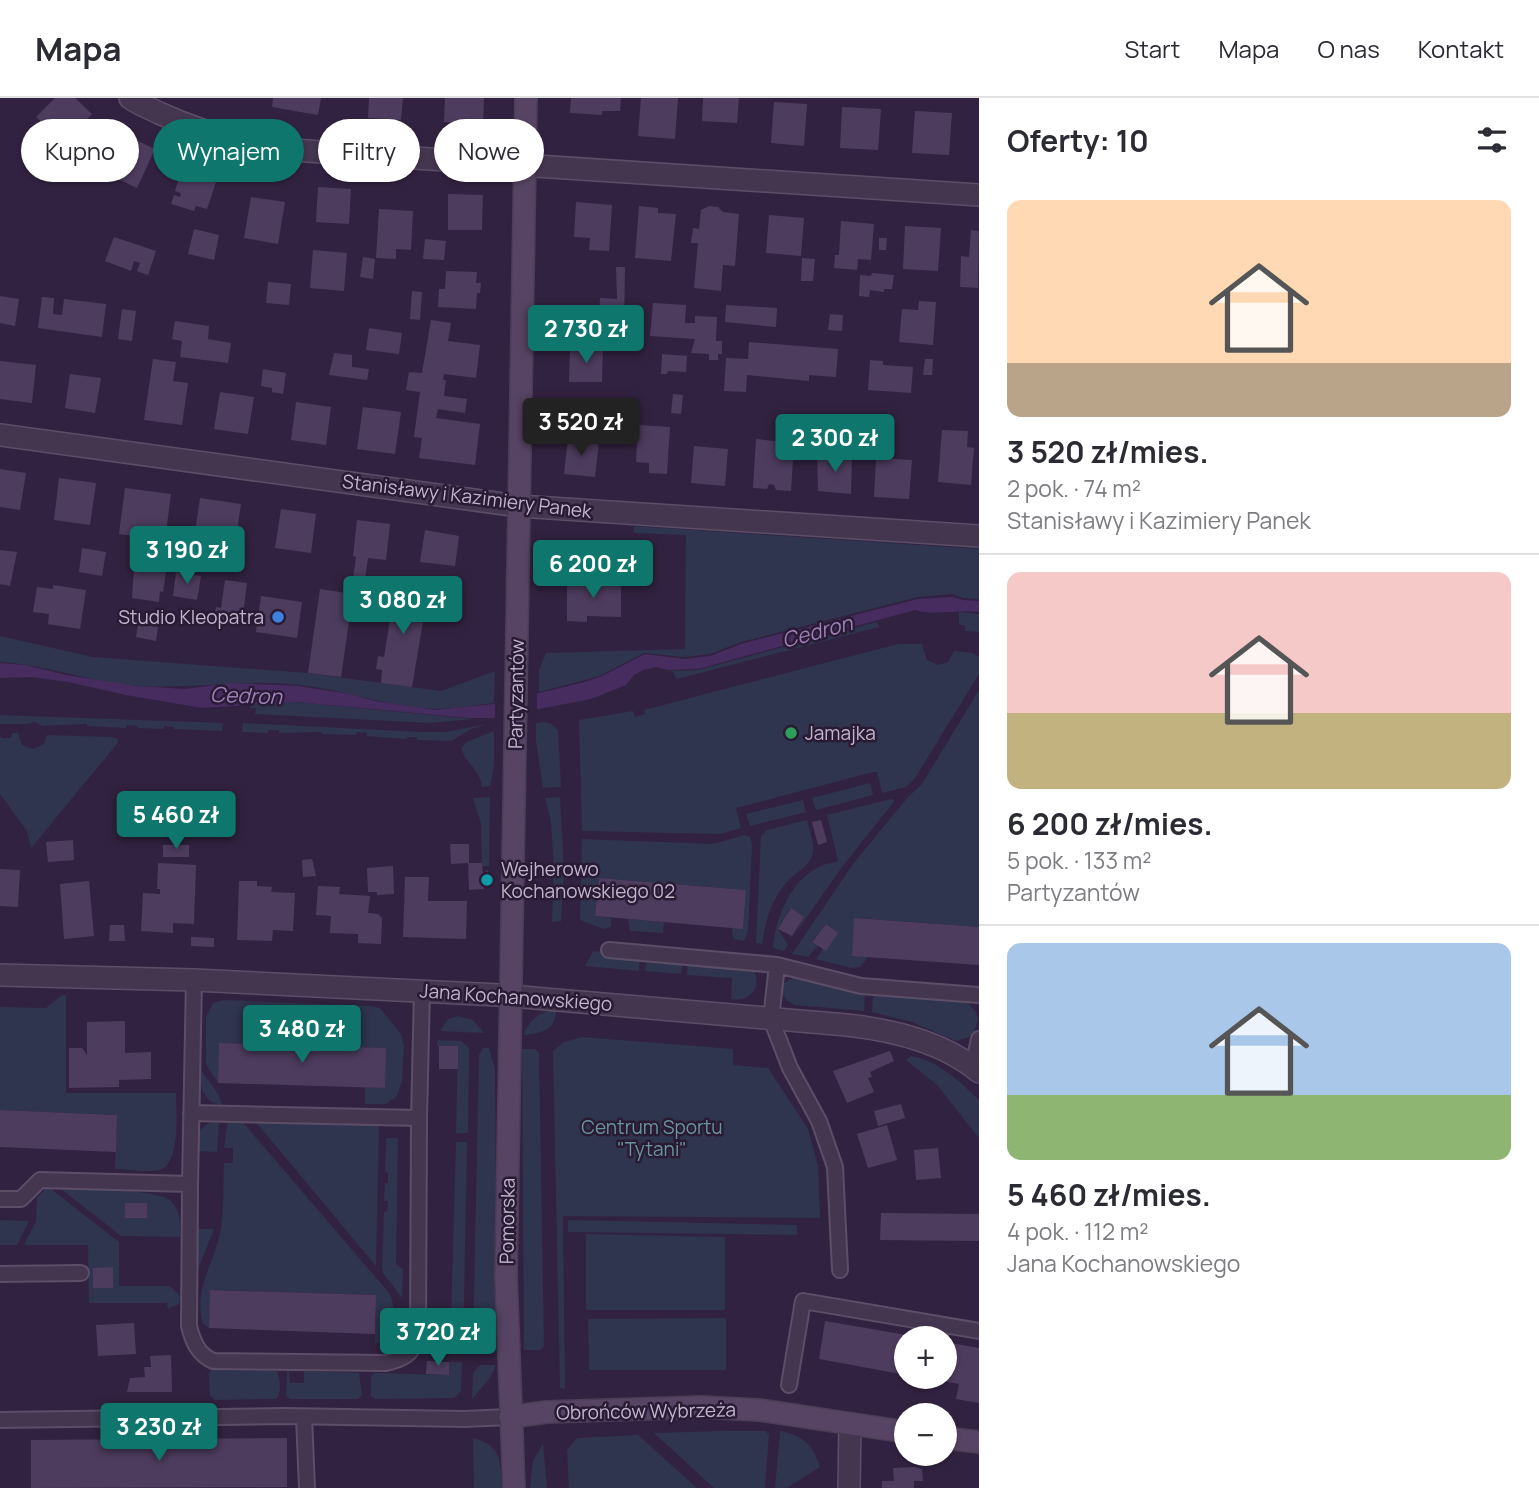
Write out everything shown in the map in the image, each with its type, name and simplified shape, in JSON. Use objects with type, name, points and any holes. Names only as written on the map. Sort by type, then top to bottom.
[{"type":"street","points":[[130,98],[171,118],[252,145],[434,159]]},
{"type":"street","name":"Partyzantów","points":[[526,98],[526,119]]},
{"type":"street","points":[[544,166],[979,195]]},
{"type":"street","name":"Partyzantów","points":[[511,996],[525,182]]},
{"type":"street","name":"Stanisławy i Kazimiery Panek","points":[[0,435],[519,506],[979,536]]},
{"type":"street","name":"Jana Kochanowskiego","points":[[0,975],[422,990],[877,1028],[905,1035],[940,1049],[976,1070]]},
{"type":"street","name":"Pomorska","points":[[511,996],[506,1276],[514,1488]]},
{"type":"street","name":"Obrońców Wybrzeża","points":[[510,1417],[547,1412],[702,1407],[759,1410],[894,1430]]},
{"type":"street","points":[[849,1488],[850,1425]]},
{"type":"street","points":[[957,1439],[979,1442]]},
{"type":"lane","points":[[609,950],[777,965],[861,986],[979,995]]},
{"type":"lane","points":[[777,965],[771,1019],[790,1068],[819,1121],[835,1167],[840,1270]]},
{"type":"lane","points":[[194,980],[189,1326],[192,1340],[205,1357],[213,1362],[386,1363],[403,1359],[413,1351],[418,1339],[422,990]]},
{"type":"lane","points":[[976,1070],[979,1039]]},
{"type":"lane","points":[[191,1113],[419,1118]]},
{"type":"lane","points":[[0,1199],[22,1199],[40,1180],[190,1184]]},
{"type":"lane","points":[[0,1274],[81,1273]]},
{"type":"lane","points":[[789,1385],[803,1301],[979,1331]]},
{"type":"lane","points":[[304,1417],[307,1488]]},
{"type":"lane","points":[[0,1420],[510,1417]]},
{"type":"green space","points":[[634,526],[979,549],[979,599],[952,594],[918,597],[741,642],[710,654],[684,657],[644,653],[600,676],[539,692],[539,670],[546,653],[685,649],[686,535],[634,533]]},
{"type":"green space","points":[[959,612],[979,614],[979,632],[965,631],[965,626],[959,624]]},
{"type":"green space","points":[[877,622],[879,627],[677,679],[672,671],[698,670]]},
{"type":"green space","points":[[0,636],[93,657],[308,673],[441,691],[495,671],[494,703],[458,708],[419,708],[280,683],[161,687],[123,684],[0,662]]},
{"type":"green space","points":[[898,644],[922,644],[927,660],[938,665],[948,662],[954,651],[973,653],[979,657],[979,674],[915,778],[906,787],[882,793],[877,772],[873,772],[736,808],[741,828],[720,834],[582,831],[579,720],[633,711],[635,717],[645,714],[644,710]]},
{"type":"green space","points":[[979,690],[979,927],[855,918],[852,955],[868,957],[860,967],[851,968],[816,959],[823,949],[826,924],[812,941],[818,946],[808,957],[792,954],[853,864],[907,798],[922,784]]},
{"type":"green space","points":[[295,702],[473,719],[431,723],[255,714],[256,708],[250,708],[251,705]]},
{"type":"green space","points":[[0,715],[223,723],[222,731],[174,729],[164,726],[164,729],[87,724],[42,726],[35,722],[0,724]]},
{"type":"green space","points":[[544,722],[558,730],[561,787],[543,788],[536,723]]},
{"type":"green space","points":[[243,723],[421,732],[446,732],[487,724],[471,729],[451,741],[367,736],[367,733],[357,732],[356,735],[322,732],[279,733],[279,730],[268,730],[268,733],[242,732]]},
{"type":"green space","points":[[494,731],[494,765],[490,786],[482,787],[479,776],[461,748],[467,742]]},
{"type":"green space","points":[[0,733],[1,738],[11,738],[12,733],[18,733],[22,745],[33,749],[44,744],[47,735],[118,739],[117,744],[31,848],[27,831],[0,794]]},
{"type":"green space","points":[[870,783],[873,795],[816,810],[812,798]]},
{"type":"green space","points":[[490,797],[489,866],[482,866],[481,823],[473,798]]},
{"type":"green space","points":[[560,797],[564,870],[561,921],[552,922],[554,870],[551,822],[545,798]]},
{"type":"green space","points":[[803,800],[806,812],[750,826],[746,814]]},
{"type":"green space","points":[[894,800],[893,803],[842,867],[793,937],[804,917],[790,909],[778,929],[788,945],[784,951],[773,948],[781,914],[799,882],[807,874],[838,861],[827,815]]},
{"type":"green space","points":[[807,820],[813,845],[811,858],[776,896],[762,944],[756,943],[761,836],[767,830]]},
{"type":"green space","points":[[745,835],[750,837],[752,844],[748,932],[744,941],[733,939],[732,928],[743,928],[746,890],[599,878],[595,916],[611,918],[611,927],[603,929],[580,920],[582,839],[713,844]]},
{"type":"green space","points":[[628,919],[664,922],[663,933],[630,931]]},
{"type":"green space","points":[[593,951],[640,956],[639,971],[585,966]]},
{"type":"green space","points":[[647,956],[683,960],[681,974],[645,971]]},
{"type":"green space","points":[[688,960],[751,966],[756,979],[754,990],[745,998],[731,999],[732,978],[687,975]]},
{"type":"green space","points":[[795,977],[865,992],[864,1011],[795,1005],[786,999],[782,990],[784,983]]},
{"type":"green space","points":[[873,993],[954,998],[967,1002],[976,1012],[978,1019],[974,1033],[956,1041],[912,1022],[872,1012]]},
{"type":"green space","points":[[62,995],[66,995],[66,1093],[176,1093],[176,1136],[171,1158],[166,1166],[154,1171],[115,1169],[117,1115],[0,1110],[0,1007],[46,1008]]},
{"type":"green space","points":[[223,1000],[380,1008],[401,1034],[404,1045],[402,1081],[397,1096],[386,1104],[365,1104],[365,1087],[385,1088],[385,1048],[220,1043],[218,1083],[206,1064],[206,1017],[213,1003]]},
{"type":"green space","points":[[556,1009],[554,1022],[547,1030],[524,1035],[536,1018]]},
{"type":"green space","points":[[458,1016],[473,1020],[484,1033],[440,1031],[448,1019]]},
{"type":"green space","name":"Centrum Sportu \"Tytani\"","points":[[582,1037],[733,1049],[733,1065],[768,1068],[808,1129],[818,1166],[820,1218],[563,1216],[565,1389],[560,1388],[553,1051],[564,1042]]},
{"type":"green space","points":[[438,1040],[461,1041],[469,1048],[468,1133],[456,1133],[458,1046],[437,1046]]},
{"type":"green space","points":[[483,1048],[489,1048],[495,1069],[497,1350],[480,1350],[473,1343],[479,1055]]},
{"type":"green space","points":[[522,1049],[535,1049],[539,1053],[544,1346],[540,1350],[524,1350]]},
{"type":"green space","points":[[911,1056],[939,1067],[979,1100],[979,1138],[937,1085],[906,1060]]},
{"type":"green space","points":[[200,1069],[219,1095],[222,1105],[206,1097],[200,1081]]},
{"type":"green space","points":[[231,1120],[241,1120],[390,1294],[394,1325],[389,1338],[375,1343],[376,1295],[211,1290],[209,1328],[203,1324],[203,1287],[221,1229],[224,1163],[233,1163],[233,1148],[224,1148],[227,1125]]},
{"type":"green space","points":[[219,1121],[217,1152],[195,1151],[201,1130],[208,1124]]},
{"type":"green space","points":[[255,1121],[379,1124],[376,1266]]},
{"type":"green space","points":[[386,1138],[398,1138],[396,1264],[403,1269],[402,1298],[382,1268],[384,1212],[387,1211],[388,1201],[384,1201],[385,1183],[388,1183],[388,1173],[385,1172]]},
{"type":"green space","points":[[456,1142],[467,1142],[463,1354],[450,1354]]},
{"type":"green space","points":[[46,1188],[51,1189],[119,1242],[119,1286],[170,1286],[180,1296],[179,1304],[168,1309],[167,1303],[89,1303],[88,1245],[24,1245],[36,1221],[37,1198]]},
{"type":"green space","points":[[61,1189],[136,1192],[163,1197],[171,1201],[177,1209],[180,1237],[121,1236]]},
{"type":"green space","points":[[0,1220],[29,1221],[17,1245],[0,1245]]},
{"type":"green space","points":[[568,1220],[797,1225],[797,1235],[568,1232]]},
{"type":"green space","points":[[194,1229],[214,1229],[194,1279]]},
{"type":"green space","points":[[586,1234],[725,1237],[725,1310],[586,1310]]},
{"type":"green space","points":[[726,1318],[726,1370],[589,1370],[588,1319]]},
{"type":"green space","points":[[449,1362],[462,1362],[461,1391],[454,1398],[376,1399],[371,1396],[371,1377],[374,1373],[448,1375]]},
{"type":"green space","points":[[480,1365],[496,1365],[490,1378],[472,1399],[473,1373]]},
{"type":"green space","points":[[212,1369],[277,1371],[280,1385],[278,1396],[276,1399],[215,1400],[210,1396],[209,1373]]},
{"type":"green space","points":[[287,1371],[290,1383],[304,1383],[304,1371],[359,1373],[362,1395],[358,1399],[290,1399],[286,1396]]},
{"type":"green space","points":[[765,1431],[769,1434],[765,1488],[714,1488],[654,1433]]},
{"type":"green space","points":[[780,1431],[795,1435],[806,1442],[820,1467],[787,1488],[775,1488]]},
{"type":"green space","points":[[638,1435],[697,1488],[569,1488],[567,1450],[577,1438]]},
{"type":"green space","points":[[473,1438],[483,1441],[495,1450],[500,1463],[502,1488],[474,1488]]},
{"type":"green space","points":[[543,1444],[547,1488],[530,1488],[533,1461]]},
{"type":"water","name":"Cedron","points":[[953,597],[979,601],[979,612],[915,610],[698,669],[668,670],[656,667],[643,670],[634,675],[626,685],[591,699],[493,718],[296,702],[202,708],[68,682],[31,677],[0,678],[0,663],[26,665],[66,675],[137,686],[185,689],[232,683],[298,686],[436,710],[493,704],[585,682],[645,654],[684,659],[710,656],[744,643],[918,599]]},
{"type":"pier","points":[[537,690],[537,713],[495,721],[495,700]]},
{"type":"building","points":[[55,98],[75,98],[92,114],[87,119],[36,117]]},
{"type":"building","points":[[273,98],[321,98],[318,115],[272,107]]},
{"type":"building","points":[[369,98],[403,98],[401,119],[368,118]]},
{"type":"building","points":[[445,98],[484,98],[483,119],[444,119]]},
{"type":"building","points":[[571,98],[621,98],[620,111],[602,111],[602,115],[570,113]]},
{"type":"building","points":[[641,98],[678,98],[675,139],[638,136]]},
{"type":"building","points":[[703,98],[739,98],[737,123],[702,121]]},
{"type":"building","points":[[774,102],[807,104],[804,146],[771,143]]},
{"type":"building","points":[[842,107],[881,109],[878,150],[840,148]]},
{"type":"building","points":[[915,111],[952,113],[949,155],[912,153]]},
{"type":"building","points":[[139,141],[153,148],[153,153],[137,188],[124,182],[139,182]]},
{"type":"building","points":[[178,182],[216,182],[207,209],[196,206],[194,211],[171,204],[174,195],[180,197],[181,193],[175,191]]},
{"type":"building","points":[[318,187],[351,189],[349,224],[316,222]]},
{"type":"building","points":[[448,194],[483,195],[482,230],[448,230]]},
{"type":"building","points":[[251,197],[285,202],[278,244],[244,238]]},
{"type":"building","points":[[576,202],[612,205],[609,251],[589,250],[590,238],[574,237]]},
{"type":"building","points":[[639,206],[658,208],[658,213],[676,214],[671,261],[635,258]]},
{"type":"building","points":[[709,206],[718,207],[723,212],[739,214],[735,266],[723,265],[721,291],[694,288],[698,243],[691,243],[693,228],[699,229],[701,210]]},
{"type":"building","points":[[379,209],[413,211],[411,250],[396,249],[396,259],[376,258]]},
{"type":"building","points":[[769,215],[804,218],[801,256],[766,253]]},
{"type":"building","points":[[841,221],[874,224],[871,260],[858,259],[857,270],[834,268],[835,255],[839,255]]},
{"type":"building","points":[[905,226],[941,228],[938,271],[903,269]]},
{"type":"building","points":[[194,229],[219,235],[214,260],[188,254]]},
{"type":"building","points":[[971,230],[979,231],[978,288],[960,287],[961,256],[969,257]]},
{"type":"building","points":[[114,237],[156,251],[148,275],[137,271],[140,263],[134,261],[131,271],[105,261]]},
{"type":"building","points":[[879,238],[887,238],[886,250],[879,250]]},
{"type":"building","points":[[425,239],[446,241],[444,260],[423,259]]},
{"type":"building","points":[[313,250],[347,253],[344,291],[310,288]]},
{"type":"building","points":[[363,257],[375,259],[373,279],[360,277]]},
{"type":"building","points":[[802,258],[815,259],[813,281],[801,281]]},
{"type":"building","points":[[616,267],[625,267],[624,326],[603,326],[604,316],[599,316],[600,298],[617,299]]},
{"type":"building","points":[[446,271],[477,272],[476,283],[481,283],[476,309],[438,307],[439,289],[445,289]]},
{"type":"building","points":[[872,273],[894,275],[892,289],[884,289],[884,292],[870,290],[869,297],[859,296],[860,275],[871,276]]},
{"type":"building","points":[[268,282],[291,284],[289,305],[266,303]]},
{"type":"building","points":[[412,291],[422,292],[420,320],[410,319]]},
{"type":"building","points":[[0,296],[19,299],[15,326],[0,323]]},
{"type":"building","points":[[42,297],[54,298],[53,314],[62,315],[64,299],[106,304],[102,337],[38,328]]},
{"type":"building","points":[[919,301],[936,302],[933,345],[899,342],[902,309],[918,310]]},
{"type":"building","points":[[653,303],[686,305],[685,323],[695,323],[695,316],[717,317],[716,341],[722,341],[722,354],[718,354],[718,360],[709,360],[709,354],[691,353],[695,339],[650,336]]},
{"type":"building","points":[[726,305],[777,308],[776,327],[725,322]]},
{"type":"building","points":[[122,309],[136,311],[132,341],[118,339]]},
{"type":"building","points":[[830,314],[843,315],[842,331],[828,330]]},
{"type":"building","points":[[431,320],[451,323],[448,341],[480,345],[476,378],[444,374],[444,396],[467,399],[465,413],[438,409],[436,418],[480,424],[475,465],[419,458],[422,438],[414,437],[420,392],[406,390],[409,372],[422,373]]},
{"type":"building","points":[[175,321],[209,326],[208,339],[231,343],[228,363],[180,357],[182,341],[172,339]]},
{"type":"building","points":[[369,328],[402,333],[399,354],[366,350]]},
{"type":"building","points":[[612,335],[625,335],[625,350],[612,350]]},
{"type":"building","points":[[749,342],[838,349],[836,377],[809,375],[809,381],[747,375],[746,392],[724,391],[726,358],[748,359]]},
{"type":"building","points":[[584,346],[603,347],[602,382],[569,382],[570,348],[584,349]]},
{"type":"building","points":[[334,353],[352,355],[352,367],[369,369],[367,380],[329,375]]},
{"type":"building","points":[[662,354],[687,356],[686,372],[668,371],[667,374],[661,374]]},
{"type":"building","points":[[153,359],[176,362],[173,381],[188,383],[182,425],[144,420]]},
{"type":"building","points":[[925,359],[933,359],[932,375],[923,375]]},
{"type":"building","points":[[870,360],[883,361],[883,365],[913,367],[911,393],[868,390]]},
{"type":"building","points":[[0,361],[36,365],[32,403],[0,399]]},
{"type":"building","points":[[263,369],[286,373],[283,394],[261,386]]},
{"type":"building","points":[[70,374],[101,378],[95,413],[65,408]]},
{"type":"building","points":[[220,392],[254,397],[248,434],[214,429]]},
{"type":"building","points":[[673,394],[683,395],[681,414],[671,413]]},
{"type":"building","points":[[296,402],[331,407],[326,445],[291,440]]},
{"type":"building","points":[[363,407],[401,412],[395,454],[357,449]]},
{"type":"building","points":[[592,409],[601,409],[600,417],[591,416]]},
{"type":"building","points":[[609,409],[622,409],[622,417],[613,417],[612,437],[600,437],[600,417],[609,416]]},
{"type":"building","points":[[638,425],[670,427],[667,474],[649,473],[649,463],[636,462]]},
{"type":"building","points":[[942,430],[968,431],[967,447],[974,448],[971,485],[938,482]]},
{"type":"building","points":[[568,438],[599,441],[595,477],[564,474]]},
{"type":"building","points":[[756,439],[794,443],[791,491],[776,490],[774,485],[769,484],[767,489],[753,488]]},
{"type":"building","points":[[694,446],[728,449],[725,486],[691,483]]},
{"type":"building","points":[[817,454],[852,456],[851,494],[818,491]]},
{"type":"building","points":[[876,458],[912,460],[909,499],[874,497]]},
{"type":"building","points":[[0,469],[26,473],[20,510],[0,507]]},
{"type":"building","points":[[59,478],[96,483],[90,525],[54,520]]},
{"type":"building","points":[[125,488],[171,494],[165,540],[119,534]]},
{"type":"building","points":[[200,498],[241,504],[235,545],[218,542],[217,550],[193,546]]},
{"type":"building","points":[[281,509],[316,514],[311,553],[275,548]]},
{"type":"building","points":[[357,520],[390,524],[386,560],[368,558],[365,579],[353,578]]},
{"type":"building","points":[[425,530],[459,536],[455,566],[420,562]]},
{"type":"building","points":[[82,548],[106,552],[102,576],[79,572]]},
{"type":"building","points":[[0,550],[17,552],[10,586],[0,584]]},
{"type":"building","points":[[134,568],[166,572],[159,602],[132,598]]},
{"type":"building","points":[[176,572],[201,576],[197,600],[173,596]]},
{"type":"building","points":[[397,576],[412,579],[411,587],[418,588],[416,603],[426,604],[412,687],[381,683],[382,670],[376,669],[378,656],[384,657]]},
{"type":"building","points":[[225,580],[247,583],[243,615],[237,614],[237,621],[214,618],[216,607],[221,608]]},
{"type":"building","points":[[567,580],[621,581],[621,617],[587,616],[587,622],[567,621]]},
{"type":"building","points":[[53,585],[86,590],[80,629],[48,624],[49,614],[33,612],[37,587],[53,589]]},
{"type":"building","points":[[320,589],[353,594],[341,677],[308,673]]},
{"type":"building","points":[[261,596],[302,602],[297,638],[256,632]]},
{"type":"building","points":[[138,624],[158,627],[156,641],[136,637]]},
{"type":"building","points":[[821,820],[827,842],[818,845],[812,822]]},
{"type":"building","points":[[73,840],[74,860],[48,862],[46,842]]},
{"type":"building","points":[[450,844],[469,844],[469,863],[482,863],[484,889],[469,890],[468,863],[451,864]]},
{"type":"building","points":[[163,845],[189,845],[189,857],[163,857]]},
{"type":"building","points":[[312,859],[316,876],[303,877],[302,860]]},
{"type":"building","points":[[158,863],[196,865],[194,924],[173,923],[173,933],[141,931],[143,893],[160,894],[160,889],[157,889]]},
{"type":"building","points":[[393,866],[394,894],[377,895],[377,892],[368,892],[367,868]]},
{"type":"building","points":[[0,869],[20,870],[18,907],[0,906]]},
{"type":"building","name":"Wejherowo Kochanowskiego 02","points":[[487,870],[490,874],[490,887],[484,887],[484,874]]},
{"type":"building","points":[[405,877],[429,877],[428,901],[467,901],[466,939],[403,937]]},
{"type":"building","points":[[599,878],[746,890],[743,929],[595,916]]},
{"type":"building","points":[[89,881],[94,936],[64,939],[60,884]]},
{"type":"building","points":[[239,881],[257,881],[257,886],[272,887],[271,892],[295,893],[293,931],[273,930],[272,941],[237,940]]},
{"type":"building","points":[[318,886],[340,887],[339,894],[370,896],[368,913],[378,914],[382,918],[381,944],[358,943],[358,934],[330,933],[331,916],[316,915]]},
{"type":"building","points":[[791,908],[804,917],[792,936],[778,929]]},
{"type":"building","points":[[854,918],[979,927],[979,965],[852,956]]},
{"type":"building","points":[[826,924],[838,933],[826,951],[812,942]]},
{"type":"building","points":[[110,925],[124,925],[125,941],[109,941]]},
{"type":"building","points":[[191,937],[214,938],[214,947],[191,946]]},
{"type":"building","points":[[125,1021],[125,1053],[151,1052],[151,1079],[119,1080],[119,1087],[69,1088],[69,1048],[82,1048],[87,1055],[87,1022]]},
{"type":"building","points":[[219,1043],[386,1048],[385,1088],[218,1083]]},
{"type":"building","points":[[439,1046],[458,1046],[458,1069],[439,1069]]},
{"type":"building","points":[[890,1051],[894,1061],[870,1072],[872,1077],[868,1078],[874,1092],[847,1103],[833,1071]]},
{"type":"building","points":[[901,1104],[905,1118],[878,1126],[874,1111]]},
{"type":"building","points":[[0,1110],[117,1115],[116,1152],[0,1147]]},
{"type":"building","points":[[887,1125],[897,1160],[868,1168],[857,1134]]},
{"type":"building","points":[[938,1148],[941,1178],[916,1180],[914,1150]]},
{"type":"building","points":[[125,1203],[147,1203],[147,1218],[125,1218]]},
{"type":"building","points":[[881,1213],[979,1214],[979,1241],[880,1240]]},
{"type":"building","points":[[113,1267],[113,1288],[93,1288],[93,1268]]},
{"type":"building","points":[[210,1290],[376,1295],[375,1334],[209,1328]]},
{"type":"building","points":[[825,1321],[894,1333],[894,1373],[819,1359]]},
{"type":"building","points":[[134,1323],[136,1354],[98,1356],[96,1325]]},
{"type":"building","points":[[957,1344],[979,1348],[979,1403],[956,1399],[959,1384]]},
{"type":"building","points":[[171,1355],[172,1392],[127,1392],[130,1378],[145,1377],[144,1367],[151,1367],[150,1356]]},
{"type":"building","points":[[427,1361],[449,1362],[449,1375],[426,1374]]},
{"type":"building","points":[[287,1438],[287,1487],[31,1488],[31,1440]]},
{"type":"building","points":[[893,1468],[922,1469],[923,1481],[914,1481],[914,1488],[882,1488],[882,1481],[894,1481]]},
{"type":"place","name":"Studio Kleopatra","points":[[278,617]]},
{"type":"place","name":"Jamajka","points":[[791,733]]},
{"type":"place","name":"Wejherowo Kochanowskiego 02","points":[[487,880]]}]
